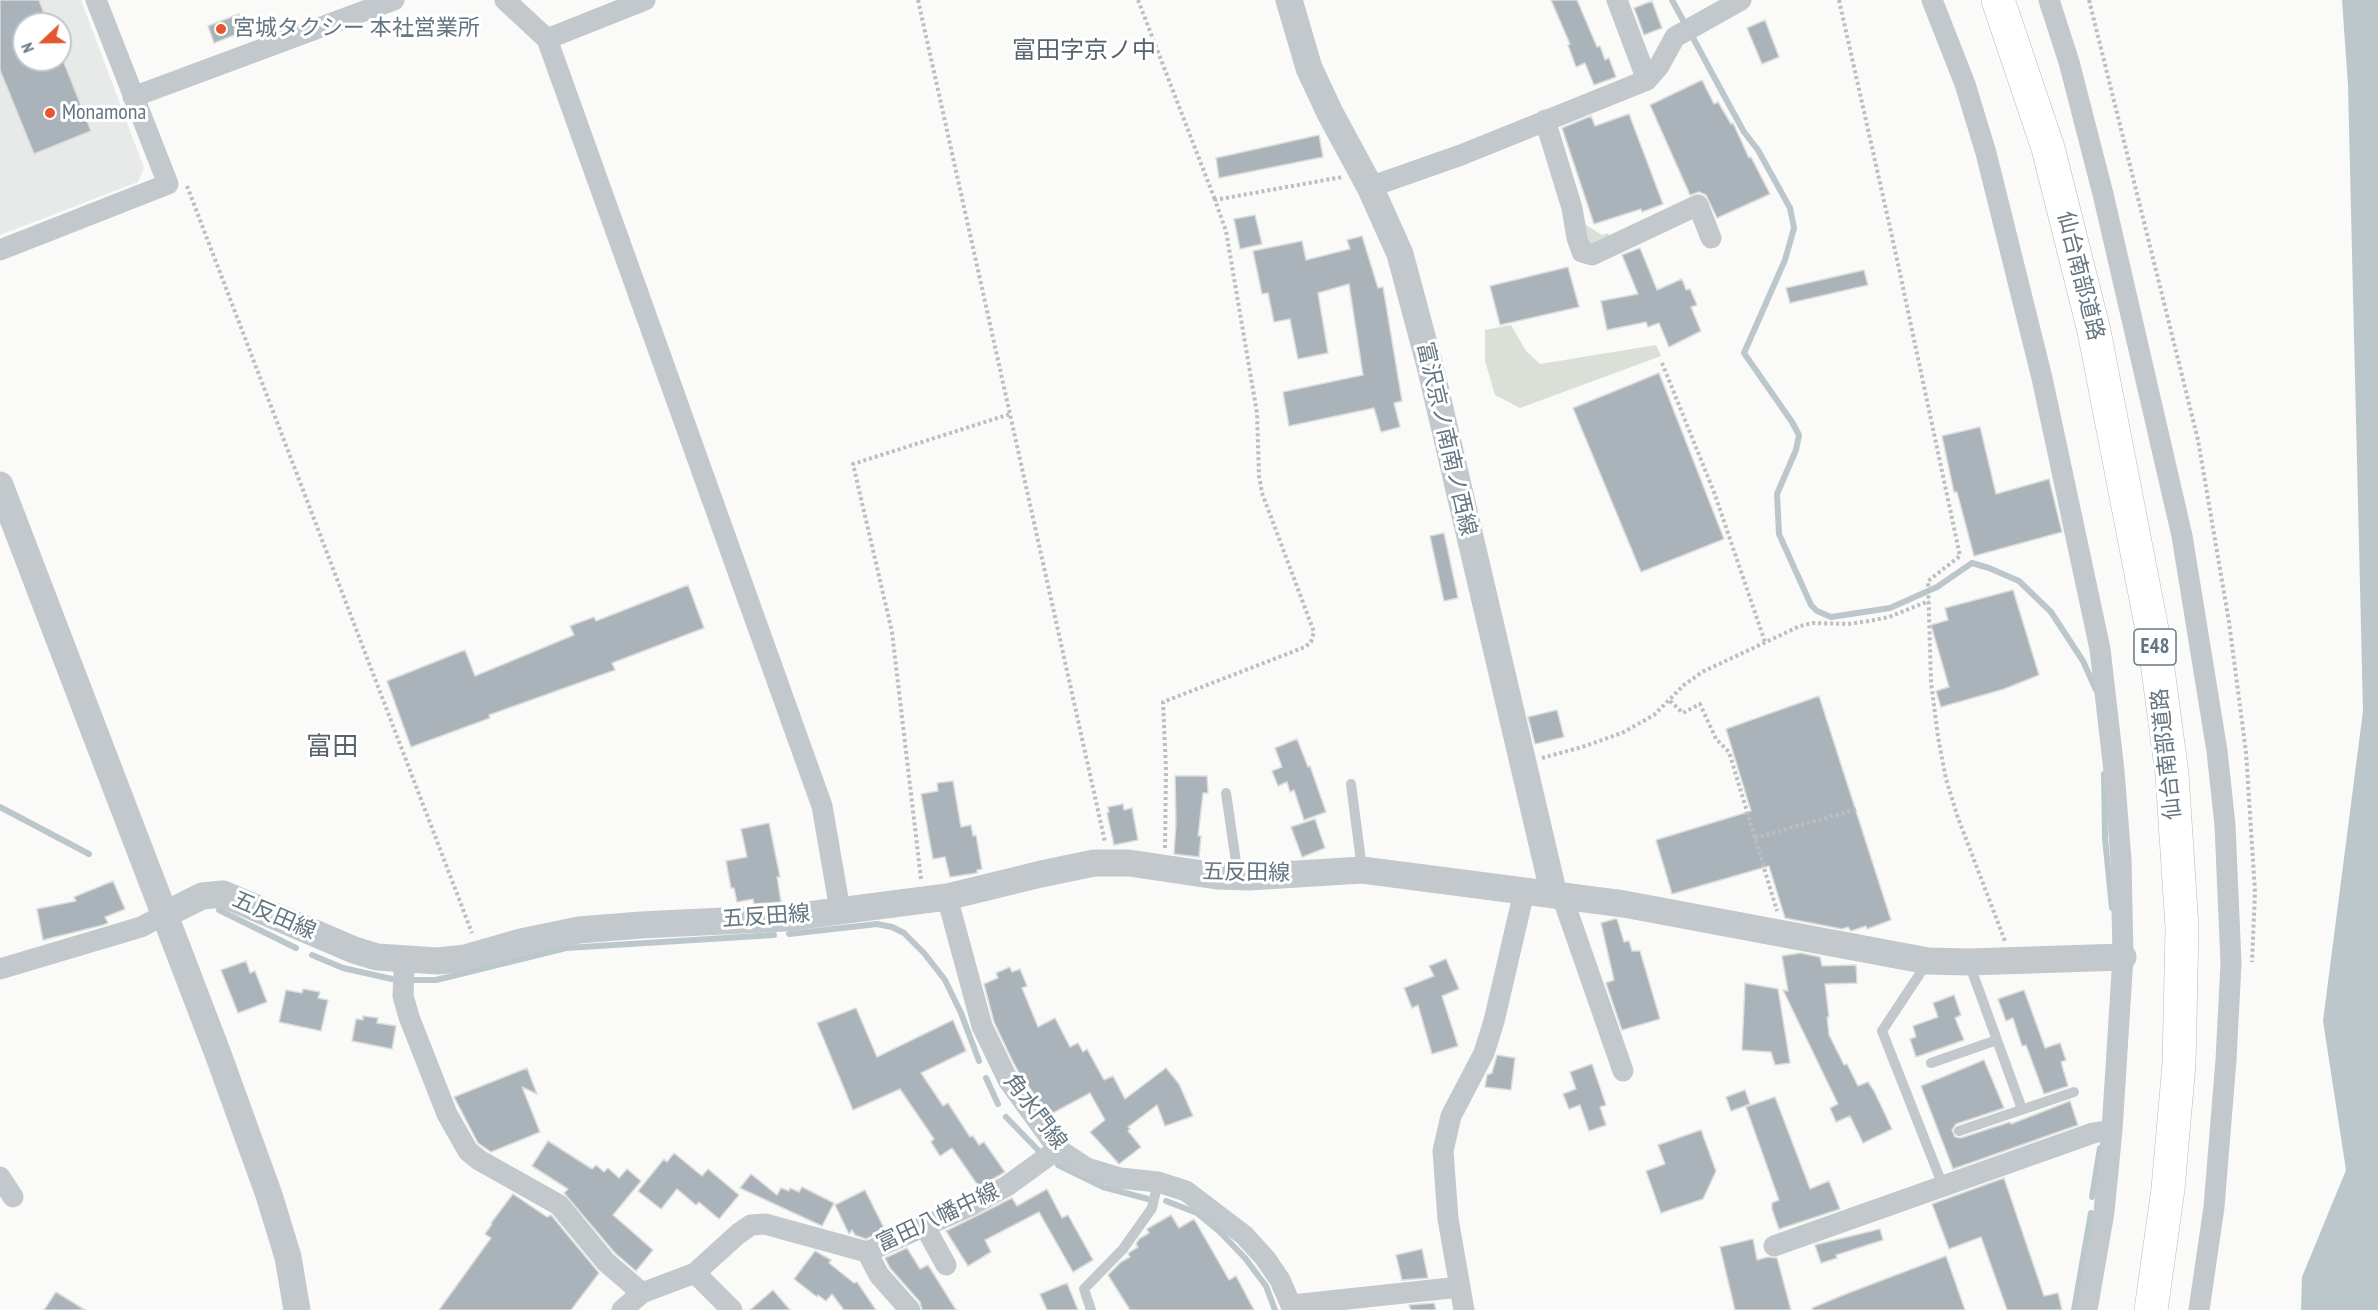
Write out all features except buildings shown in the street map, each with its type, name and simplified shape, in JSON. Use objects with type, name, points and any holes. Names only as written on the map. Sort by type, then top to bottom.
[{"type":"highway","name":"仙台南部道路","points":[[1998,0],[2048,148],[2094,331],[2154,640],[2172,774],[2182,928],[2179,1064],[2168,1189],[2151,1310]]},
{"type":"street","points":[[0,250],[168,184],[96,0]]},
{"type":"street","points":[[134,97],[394,0]]},
{"type":"street","points":[[506,0],[547,39],[822,806],[840,910]]},
{"type":"street","points":[[547,39],[645,0]]},
{"type":"street","name":"富沢京ノ南南ノ西線","points":[[1289,0],[1309,68],[1330,113],[1367,180],[1400,254],[1558,895]]},
{"type":"street","points":[[1617,0],[1647,80]]},
{"type":"street","points":[[1367,180],[1461,155],[1647,80],[1659,66],[1675,37],[1741,0]]},
{"type":"street","points":[[1932,0],[1965,84],[1986,153],[2042,378],[2100,649],[2114,771],[2121,860],[2123,957],[2112,1130],[2104,1212],[2087,1310]]},
{"type":"street","points":[[2049,0],[2069,62],[2100,183],[2182,536],[2218,762],[2225,825],[2231,963],[2214,1207],[2199,1310]]},
{"type":"street","points":[[1545,120],[1572,208],[1582,252],[1592,255],[1698,205],[1711,238]]},
{"type":"street","points":[[0,485],[269,1195],[288,1257],[297,1310]]},
{"type":"street","name":"五反田線","points":[[0,969],[141,927],[202,896],[223,894],[354,950],[377,957],[438,961],[480,954],[521,942],[579,930],[785,918],[935,899],[1094,863],[1165,867],[1217,876],[1362,870],[1624,904],[1928,961],[1969,962],[2123,957]]},
{"type":"street","points":[[1464,1310],[1448,1219],[1443,1151],[1451,1116],[1484,1053],[1494,1021],[1524,892]]},
{"type":"street","points":[[1558,895],[1623,1071]]},
{"type":"street","name":"角水門線","points":[[935,899],[982,1026],[1008,1080],[1058,1149],[1087,1168],[1120,1178],[1158,1182],[1186,1191],[1244,1235],[1265,1258],[1280,1280],[1293,1308]]},
{"type":"street","points":[[409,960],[404,970],[403,996],[409,1017],[447,1113],[468,1151],[487,1165],[560,1205],[606,1262],[642,1293]]},
{"type":"street","points":[[1774,1246],[2093,1133],[2112,1130]]},
{"type":"street","name":"富田八幡中線","points":[[622,1310],[642,1293],[695,1273],[751,1225],[765,1224],[867,1251],[925,1227],[1007,1186],[1058,1149]]},
{"type":"street","points":[[0,1177],[13,1197]]},
{"type":"street","points":[[925,1227],[946,1265]]},
{"type":"street","points":[[867,1251],[879,1275],[910,1310]]},
{"type":"street","points":[[695,1273],[732,1310]]},
{"type":"street","points":[[1293,1308],[1460,1287]]},
{"type":"lane","points":[[1352,784],[1362,870]]},
{"type":"lane","points":[[1226,793],[1238,876]]},
{"type":"lane","points":[[1928,961],[1882,1031],[1943,1186]]},
{"type":"lane","points":[[1969,962],[2022,1109]]},
{"type":"lane","points":[[1931,1063],[1997,1040]]},
{"type":"lane","points":[[1959,1131],[2074,1092]]},
{"type":"lane","points":[[1091,1310],[1084,1288],[1129,1241],[1152,1208],[1158,1182]]},
{"type":"path","points":[[918,0],[1110,863]]},
{"type":"path","points":[[1138,0],[1226,231],[1257,413],[1259,476],[1262,493],[1314,632],[1311,642],[1305,647],[1162,702],[1166,770],[1165,867]]},
{"type":"path","points":[[1839,0],[1960,556],[1928,581],[1931,682],[1946,779],[1958,818],[2013,961]]},
{"type":"path","points":[[1215,200],[1367,180]]},
{"type":"path","points":[[184,181],[480,954]]},
{"type":"path","points":[[1662,363],[1714,492],[1765,642]]},
{"type":"path","points":[[935,899],[892,632],[854,464],[1010,414]]},
{"type":"path","points":[[1524,763],[1622,733],[1654,715],[1671,701],[1684,685],[1702,672],[1800,626],[1813,623],[1848,624],[1869,621],[1889,617],[1929,601]]},
{"type":"path","points":[[1671,701],[1683,713],[1700,704],[1716,739],[1729,752],[1770,891],[1786,934]]},
{"type":"path","points":[[1755,838],[1857,809]]},
{"type":"shaded area","points":[[0,0],[81,0],[144,168],[138,182],[0,235]]},
{"type":"shaded area","points":[[2342,0],[2378,0],[2378,1310],[2301,1310],[2302,1277],[2346,1170],[2323,1021],[2363,711],[2348,85]]},
{"type":"shaded area","points":[[1558,134],[1586,225],[1602,235],[1608,233],[1611,241],[1592,251]]},
{"type":"shaded area","points":[[1511,325],[1526,351],[1540,364],[1656,345],[1661,356],[1520,408],[1495,395],[1485,361],[1485,330]]},
{"type":"waterway","points":[[1672,0],[1684,22]]},
{"type":"waterway","points":[[1692,36],[1744,132],[1758,150],[1790,208],[1794,228],[1785,260],[1744,353],[1799,435],[1796,450],[1777,494],[1779,534],[1811,605],[1817,611],[1831,617],[1890,608],[1937,587],[1972,563],[1989,568],[2019,581],[2051,612],[2083,661],[2096,690]]},
{"type":"waterway","points":[[2104,774],[2105,838],[2112,908]]},
{"type":"waterway","points":[[0,807],[89,854]]},
{"type":"waterway","points":[[219,910],[296,948]]},
{"type":"waterway","points":[[789,934],[877,924],[892,927],[904,933],[924,953],[945,980],[961,1013],[979,1061]]},
{"type":"waterway","points":[[412,980],[436,980],[566,948],[774,935]]},
{"type":"waterway","points":[[312,955],[343,968],[392,979]]},
{"type":"waterway","points":[[986,1078],[998,1104]]},
{"type":"waterway","points":[[1006,1117],[1038,1150]]},
{"type":"waterway","points":[[2092,1197],[2100,1148]]},
{"type":"waterway","points":[[1058,1165],[1103,1187],[1148,1199]]},
{"type":"waterway","points":[[1166,1201],[1197,1213],[1220,1232],[1245,1258],[1266,1286],[1275,1310]]},
{"type":"waterway","points":[[2074,1310],[2091,1213]]},
{"type":"place","name":"宮城タクシー 本社営業所","points":[[221,29]]},
{"type":"place","name":"Monamona","points":[[50,113]]},
{"type":"district","name":"富田字京ノ中","points":[[1084,51]]},
{"type":"district","name":"富田","points":[[332,748]]}]
